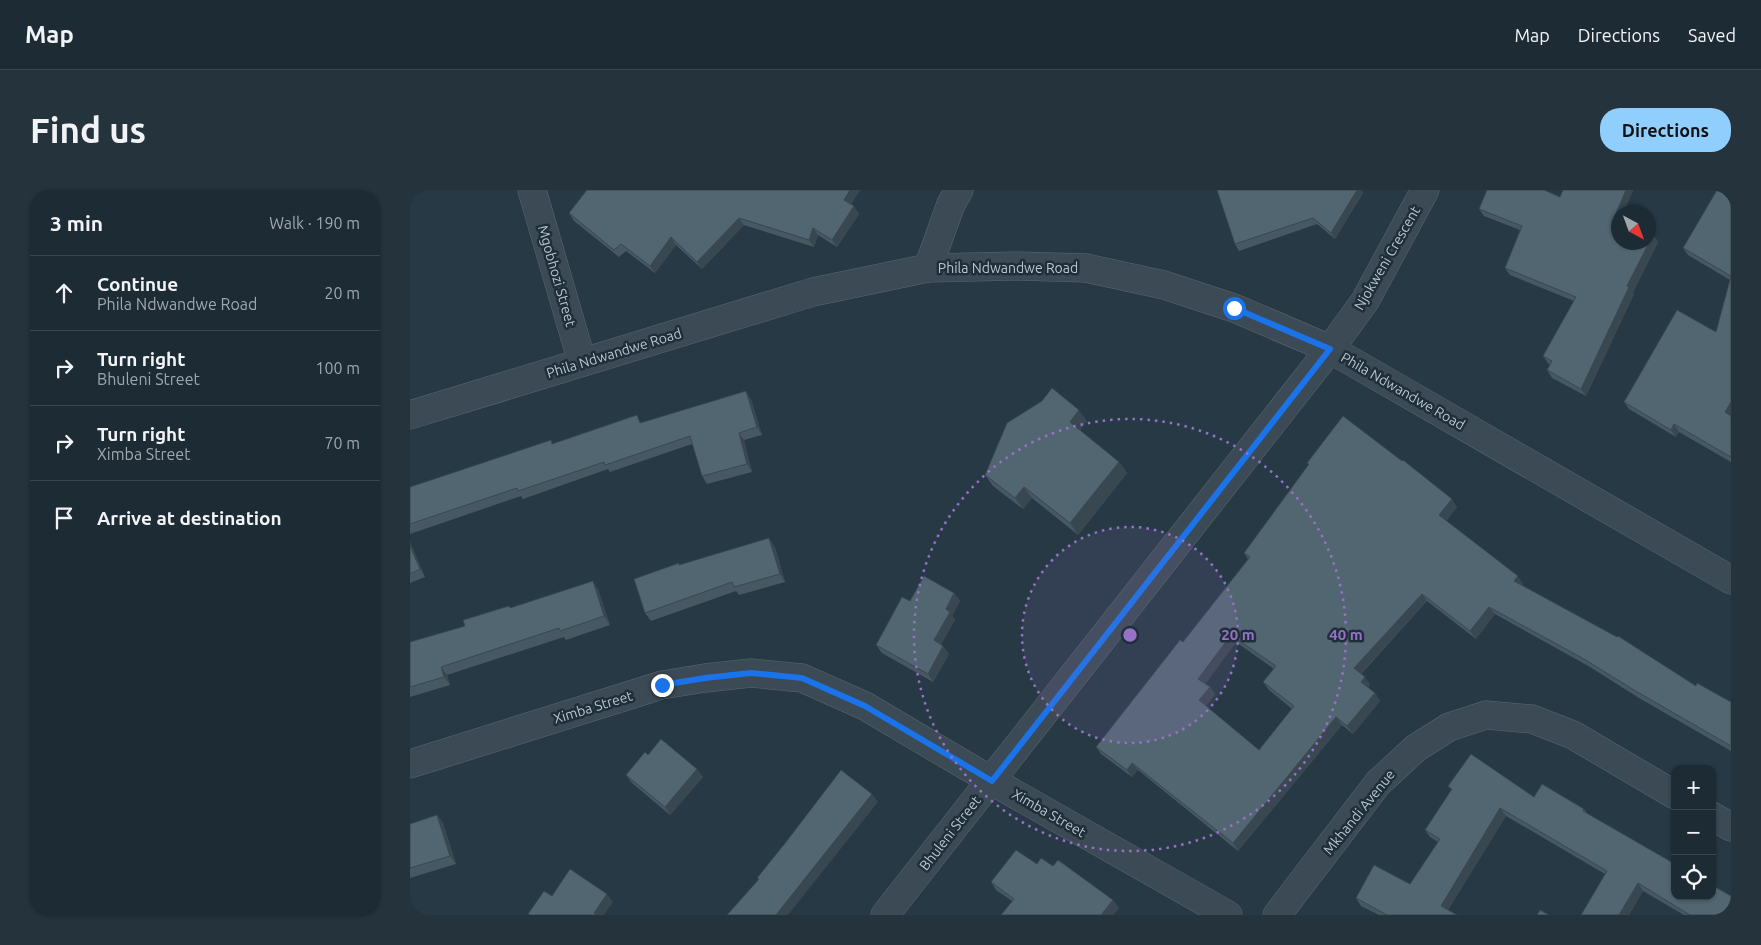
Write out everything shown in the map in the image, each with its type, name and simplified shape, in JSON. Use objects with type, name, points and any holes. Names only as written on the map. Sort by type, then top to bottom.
[{"type":"street","name":"Mgobhozi Street","points":[[532,190],[582,362]]},
{"type":"street","points":[[928,268],[951,204],[959,190]]},
{"type":"street","name":"Njokweni Crescent","points":[[1330,349],[1365,301],[1426,190]]},
{"type":"street","name":"Phila Ndwandwe Road","points":[[410,415],[813,292],[928,268],[1016,266],[1086,268],[1164,285],[1234,308],[1330,349],[1731,580]]},
{"type":"street","name":"Bhuleni Street","points":[[885,915],[1330,349]]},
{"type":"street","name":"Ximba Street","points":[[410,764],[662,685],[751,673],[802,678],[865,706],[992,781],[1228,915]]},
{"type":"street","name":"Mkhandi Avenue","points":[[1277,915],[1378,783],[1416,748],[1449,727],[1486,715],[1532,719],[1573,735],[1671,793]]},
{"type":"street","points":[[1716,818],[1731,827]]},
{"type":"building","points":[[587,190],[850,190],[844,200],[854,206],[832,240],[813,228],[809,240],[739,218],[697,262],[671,237],[650,266],[621,244],[614,250],[569,213]]},
{"type":"building","points":[[1217,190],[1357,190],[1331,233],[1313,218],[1235,244]]},
{"type":"building","points":[[1487,190],[1544,190],[1560,197],[1563,190],[1626,190],[1620,205],[1611,205],[1611,250],[1645,250],[1627,286],[1629,287],[1581,389],[1547,370],[1552,361],[1543,356],[1576,297],[1505,268],[1522,226],[1479,209]]},
{"type":"building","points":[[1717,190],[1726,190],[1731,193],[1731,276],[1683,248]]},
{"type":"building","points":[[1731,276],[1731,402],[1725,412],[1731,416],[1731,457],[1674,424],[1671,430],[1624,402],[1677,310],[1716,332]]},
{"type":"building","points":[[1052,388],[1079,410],[1070,422],[1119,462],[1070,523],[1024,487],[1015,498],[985,475],[1007,423],[1042,401]]},
{"type":"building","points":[[746,391],[757,427],[739,433],[747,464],[702,476],[690,436],[605,465],[604,462],[518,491],[517,488],[410,524],[410,487],[551,440],[552,444],[637,415],[640,423]]},
{"type":"building","points":[[1343,416],[1452,499],[1439,515],[1518,576],[1514,581],[1618,636],[1696,686],[1697,683],[1731,702],[1731,746],[1584,659],[1489,607],[1470,631],[1422,594],[1354,668],[1365,677],[1361,682],[1375,693],[1347,726],[1336,717],[1233,843],[1132,763],[1127,770],[1096,747],[1180,640],[1183,642],[1250,557],[1244,553],[1309,464],[1307,463]],"holes":[[[1231,635],[1276,666],[1263,682],[1294,706],[1259,750],[1199,700],[1210,687],[1198,679]]]},
{"type":"building","points":[[769,538],[780,574],[734,587],[732,582],[645,613],[634,579],[679,563],[679,565]]},
{"type":"building","points":[[410,546],[420,569],[410,574]]},
{"type":"building","points":[[924,576],[954,593],[946,609],[950,612],[934,640],[943,646],[928,674],[876,645],[902,597],[910,601]]},
{"type":"building","points":[[593,581],[604,616],[560,631],[559,628],[441,667],[444,677],[410,687],[410,642],[465,626],[463,620],[509,606],[510,608]]},
{"type":"building","points":[[661,739],[697,769],[665,807],[626,775],[645,752],[648,755]]},
{"type":"building","points":[[1471,754],[1534,797],[1542,784],[1584,809],[1583,811],[1671,862],[1671,900],[1716,900],[1716,887],[1731,896],[1731,915],[1690,915],[1638,883],[1619,915],[1581,915],[1607,871],[1500,808],[1441,906],[1457,915],[1387,915],[1356,898],[1374,865],[1410,884],[1440,839],[1425,830],[1452,789],[1448,786]]},
{"type":"building","points":[[841,770],[872,794],[776,915],[727,915],[759,879],[757,878]]},
{"type":"building","points":[[437,815],[450,856],[410,868],[410,824]]},
{"type":"building","points":[[1016,850],[1037,864],[1041,858],[1053,866],[1058,860],[1113,900],[1101,915],[1001,915],[1014,899],[991,882]]},
{"type":"building","points":[[570,869],[607,894],[594,913],[596,915],[528,914],[544,891],[552,896]]},
{"type":"building","points":[[1540,910],[1549,915],[1537,915]]},
{"type":"route","points":[[662,685],[751,673],[802,678],[865,706],[992,781],[1330,349],[1234,308]]}]
